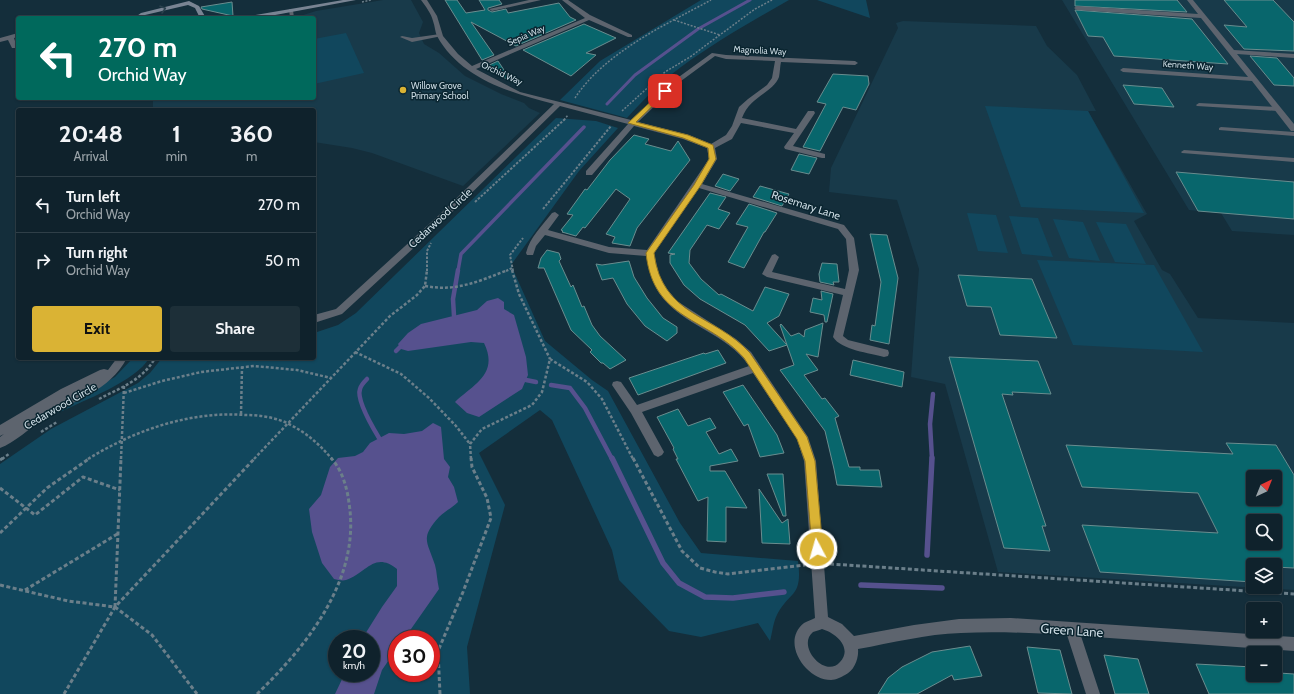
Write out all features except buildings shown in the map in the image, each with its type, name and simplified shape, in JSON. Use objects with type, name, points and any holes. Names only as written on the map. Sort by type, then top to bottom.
[{"type":"street","points":[[260,16],[330,2],[353,0]]},
{"type":"street","name":"Orchid Way","points":[[424,0],[436,19],[437,28],[440,34],[454,55],[470,69],[518,93],[686,137],[711,147]]},
{"type":"street","points":[[492,8],[538,0]]},
{"type":"street","points":[[567,0],[572,7],[589,18],[630,36]]},
{"type":"street","points":[[1190,0],[1294,129]]},
{"type":"street","points":[[140,16],[190,1],[197,7],[202,16]]},
{"type":"street","points":[[1077,8],[1202,16]]},
{"type":"street","name":"Sepia Way","points":[[470,69],[589,18]]},
{"type":"street","points":[[0,40],[16,36]]},
{"type":"street","points":[[10,37],[14,47]]},
{"type":"street","points":[[1232,52],[1294,56]]},
{"type":"street","name":"Magnolia Way","points":[[632,123],[674,84],[714,54],[726,57],[855,63]]},
{"type":"street","points":[[778,60],[775,78],[769,86],[750,100],[742,109],[736,126],[729,137],[711,147],[713,159],[650,253],[655,276],[661,288],[672,302],[683,312],[736,344],[755,368],[802,437],[810,461],[819,564],[822,622]]},
{"type":"street","name":"Kenneth Way","points":[[1123,70],[1253,79]]},
{"type":"street","name":"Cedarwood Circle","points":[[316,318],[338,312],[558,104]]},
{"type":"street","points":[[811,113],[788,147],[822,156]]},
{"type":"street","points":[[738,120],[755,122],[798,132]]},
{"type":"street","points":[[589,172],[632,123]]},
{"type":"street","name":"Rosemary Lane","points":[[697,185],[828,222],[841,228],[850,238],[854,270],[838,337],[845,344],[884,353]]},
{"type":"street","points":[[530,252],[532,245],[555,215]]},
{"type":"street","points":[[542,231],[606,250],[632,254],[650,253]]},
{"type":"street","points":[[774,257],[767,274],[849,293]]},
{"type":"street","name":"Cedarwood Circle","points":[[0,431],[65,392],[120,362]]},
{"type":"street","name":"Cedarwood Circle","points":[[0,443],[45,413],[101,382],[120,362]]},
{"type":"street","points":[[635,410],[755,368]]},
{"type":"street","points":[[617,385],[635,410],[658,452]]},
{"type":"street","points":[[822,622],[839,628],[846,636],[850,644],[851,655],[848,665],[840,672],[829,674],[818,670],[808,663],[802,652],[801,641],[805,631],[812,624],[822,622]]},
{"type":"street","name":"Green Lane","points":[[850,644],[914,632],[959,626],[1011,626],[1294,644]]},
{"type":"street","points":[[1072,630],[1093,694]]},
{"type":"lane","points":[[291,10],[292,16]]},
{"type":"lane","points":[[402,38],[412,40],[440,34]]},
{"type":"lane","points":[[1199,104],[1278,109]]},
{"type":"lane","points":[[1286,120],[1294,120]]},
{"type":"lane","points":[[1221,129],[1294,134]]},
{"type":"lane","points":[[1184,152],[1294,160]]},
{"type":"path","points":[[472,204],[562,124],[573,107],[575,96],[588,81],[614,57],[673,20],[711,0]]},
{"type":"path","points":[[617,119],[625,108],[665,72],[690,58],[755,9],[772,0]]},
{"type":"path","points":[[673,20],[720,35]]},
{"type":"path","points":[[64,694],[115,607],[287,423],[390,316],[417,295],[424,286],[427,274],[427,251],[432,240]]},
{"type":"path","points":[[424,286],[466,286],[512,268]]},
{"type":"path","points":[[356,352],[401,374],[429,398],[456,426],[470,444],[472,467],[487,498],[491,518],[463,592],[438,651],[440,694]]},
{"type":"path","points":[[470,444],[482,430],[532,405],[542,392],[550,359],[587,382],[602,399],[682,551],[691,561],[702,569],[717,573],[736,574],[819,564],[859,565],[1106,583],[1294,594]]},
{"type":"path","points":[[98,399],[124,386],[151,366],[154,360]]},
{"type":"path","points":[[124,393],[162,381],[201,372],[254,366],[297,370],[331,379]]},
{"type":"path","points":[[241,414],[242,367]]},
{"type":"path","points":[[115,607],[124,386]]},
{"type":"path","points":[[0,533],[25,506],[72,468],[122,440],[146,430],[192,417],[241,414],[287,423],[309,435],[331,456],[342,474],[348,492],[351,511],[351,532],[348,555],[337,587],[315,628],[297,653],[275,677],[256,694]]},
{"type":"path","points":[[37,435],[60,420]]},
{"type":"path","points":[[0,460],[14,449]]},
{"type":"path","points":[[0,488],[35,515],[83,477],[120,490]]},
{"type":"path","points":[[24,590],[119,533]]},
{"type":"path","points":[[0,584],[68,601],[115,607],[152,635],[197,694]]},
{"type":"shaded area","name":"Willow Grove Primary School","points":[[383,0],[411,0],[423,22],[419,33],[424,44],[439,53],[465,76],[501,94],[524,103],[529,108],[540,113],[463,186],[372,153],[316,142],[316,108],[153,108],[153,100],[316,100],[316,16],[300,16],[316,11]]},
{"type":"shaded area","points":[[701,0],[789,0],[720,40],[681,67],[653,91],[627,118],[560,100],[600,61]]},
{"type":"shaded area","points":[[817,0],[866,0],[870,18]]},
{"type":"shaded area","points":[[1062,0],[1294,0],[1294,235],[1232,231],[1221,213],[1189,210]]},
{"type":"shaded area","points":[[903,21],[1036,26],[1047,46],[1077,75],[1096,111],[1088,111],[1147,214],[1134,221],[1162,270],[1170,274],[1198,318],[1294,323],[1294,590],[1282,589],[1282,558],[1246,558],[1246,587],[998,572],[945,384],[911,377],[919,269],[897,200],[829,192],[831,168],[898,28],[896,23]]},
{"type":"shaded area","points":[[346,33],[364,73],[316,84],[316,39]]},
{"type":"shaded area","points":[[985,106],[1088,111],[1144,213],[1021,207]]},
{"type":"shaded area","points":[[556,118],[596,121],[618,128],[579,171],[511,265],[545,341],[592,380],[608,391],[680,523],[701,553],[798,561],[799,573],[797,588],[781,608],[776,617],[770,641],[758,623],[701,637],[669,631],[619,580],[612,550],[552,420],[540,410],[479,453],[505,505],[467,647],[470,694],[0,694],[0,464],[51,429],[138,383],[150,373],[160,360],[316,360],[316,332],[338,325],[356,313]]},
{"type":"shaded area","points":[[967,213],[996,215],[1008,253],[978,251]]},
{"type":"shaded area","points":[[1009,216],[1038,218],[1053,257],[1022,254]]},
{"type":"shaded area","points":[[1053,219],[1083,222],[1100,261],[1069,258]]},
{"type":"shaded area","points":[[1096,222],[1126,224],[1146,264],[1115,262]]},
{"type":"shaded area","points":[[1037,260],[1154,265],[1203,352],[1073,345]]},
{"type":"shaded area","points":[[498,298],[504,302],[504,309],[514,315],[526,357],[528,375],[522,389],[479,417],[467,413],[455,402],[476,384],[486,371],[488,354],[484,343],[471,342],[408,351],[401,349],[398,344],[408,333],[421,324],[477,310],[487,301]]},
{"type":"shaded area","points":[[131,360],[148,360],[133,375],[108,390],[58,413],[56,410],[115,377]]},
{"type":"shaded area","points":[[433,423],[441,427],[444,459],[450,467],[448,477],[454,487],[458,502],[439,517],[427,535],[428,545],[435,565],[439,589],[410,630],[388,630],[388,661],[380,676],[380,630],[368,630],[397,586],[397,569],[382,562],[371,565],[346,580],[334,579],[322,563],[312,532],[309,509],[321,495],[330,467],[338,458],[355,456],[363,452],[370,443],[389,433],[404,434],[422,431]]},
{"type":"shaded area","points":[[341,682],[378,682],[374,694],[335,694]]},
{"type":"waterway","points":[[607,104],[635,75],[698,29],[750,0]]},
{"type":"waterway","points":[[458,271],[461,254],[584,127]]},
{"type":"waterway","points":[[454,316],[453,299],[458,270]]},
{"type":"waterway","points":[[396,351],[400,347]]},
{"type":"waterway","points":[[367,379],[360,389],[360,400],[379,438]]},
{"type":"waterway","points":[[526,380],[536,382]]},
{"type":"waterway","points":[[551,385],[570,388],[585,408],[612,459]]},
{"type":"waterway","points":[[932,459],[930,424],[933,394]]},
{"type":"waterway","points":[[612,458],[663,563],[679,583],[705,597],[733,598],[784,592]]},
{"type":"waterway","points":[[927,555],[932,459]]},
{"type":"waterway","points":[[861,585],[942,588]]},
{"type":"place","name":"Willow Grove Primary School","points":[[403,90]]},
{"type":"route","points":[[665,91],[632,123],[686,137],[711,147],[713,159],[650,253],[655,276],[661,288],[672,302],[683,312],[720,333],[736,344],[747,355],[802,437],[810,461],[817,549]]}]
